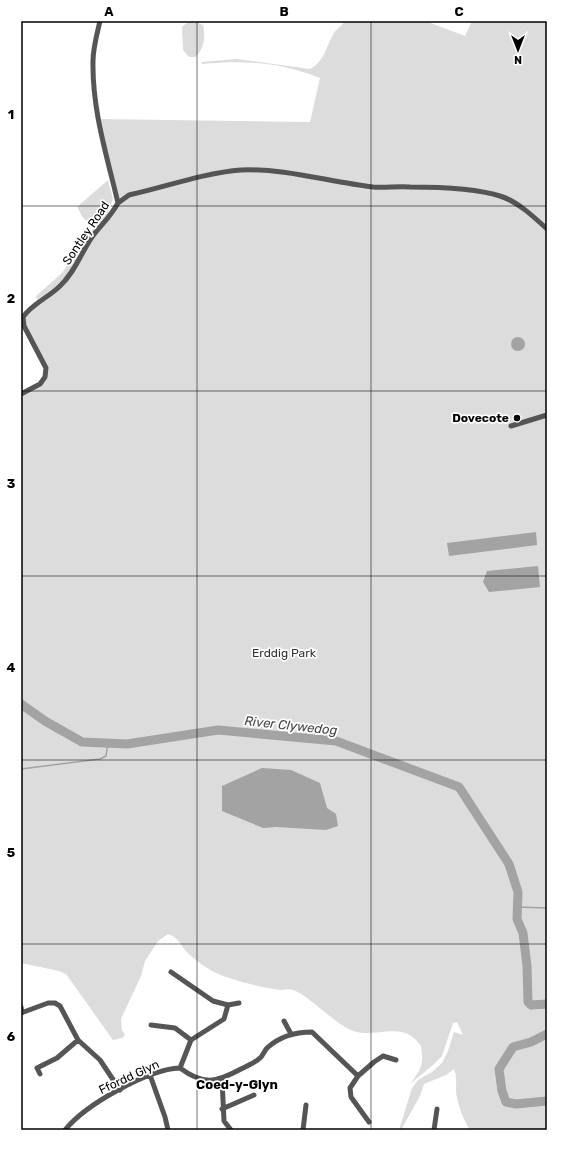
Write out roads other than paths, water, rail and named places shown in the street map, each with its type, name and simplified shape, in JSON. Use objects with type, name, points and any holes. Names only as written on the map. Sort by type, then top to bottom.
[{"type":"street","name":"Sontley Road","points":[[21,394],[40,384],[45,377],[46,368],[24,326],[23,317],[28,311],[60,286],[71,273],[92,237],[111,216],[118,203],[97,119],[93,59],[100,21]]},
{"type":"street","points":[[118,203],[129,195],[210,174],[242,170],[273,171],[304,174],[347,184],[376,187],[449,188],[501,196],[513,202],[547,229]]},
{"type":"street","points":[[511,426],[547,415]]},
{"type":"street","points":[[171,972],[213,1001],[228,1005],[239,1003]]},
{"type":"street","points":[[21,1007],[21,1013],[48,1002],[60,1006],[78,1040],[100,1060],[120,1090]]},
{"type":"street","points":[[228,1005],[224,1019],[191,1040],[180,1068],[187,1073],[209,1081],[222,1079],[260,1058],[267,1048],[291,1034],[312,1032],[358,1076]]},
{"type":"street","points":[[284,1022],[291,1034]]},
{"type":"street","points":[[151,1025],[175,1028],[191,1040]]},
{"type":"street","points":[[40,1074],[35,1065],[57,1058],[78,1040]]},
{"type":"street","points":[[369,1122],[351,1097],[350,1088],[358,1076],[383,1056],[396,1060]]},
{"type":"street","name":"Ffordd Glyn","points":[[65,1130],[86,1109],[120,1090],[150,1075],[180,1068]]},
{"type":"street","points":[[150,1075],[166,1117],[168,1130]]},
{"type":"street","points":[[222,1079],[222,1109],[224,1121],[231,1130]]},
{"type":"street","points":[[222,1109],[254,1095]]},
{"type":"street","points":[[302,1130],[308,1114],[306,1105]]},
{"type":"street","points":[[434,1130],[437,1109]]},
{"type":"waterway","name":"River Clywedog","points":[[21,704],[45,721],[82,742],[127,744],[218,730],[336,741],[459,787],[509,864],[518,892],[517,919],[523,933],[527,966],[528,1002],[531,1005],[547,1004]]},
{"type":"waterway","points":[[21,769],[100,759],[106,756],[108,743]]},
{"type":"waterway","points":[[518,907],[547,908]]},
{"type":"waterway","name":"River Clywedog","points":[[547,1034],[531,1042],[513,1047],[499,1069],[502,1091],[506,1102],[516,1104],[547,1101]]},
{"type":"place","name":"Dovecote","points":[[517,418]]},
{"type":"district","name":"Coed-y-Glyn","points":[[237,1084]]},
{"type":"park label","name":"Erddig Park","points":[[284,653]]}]
